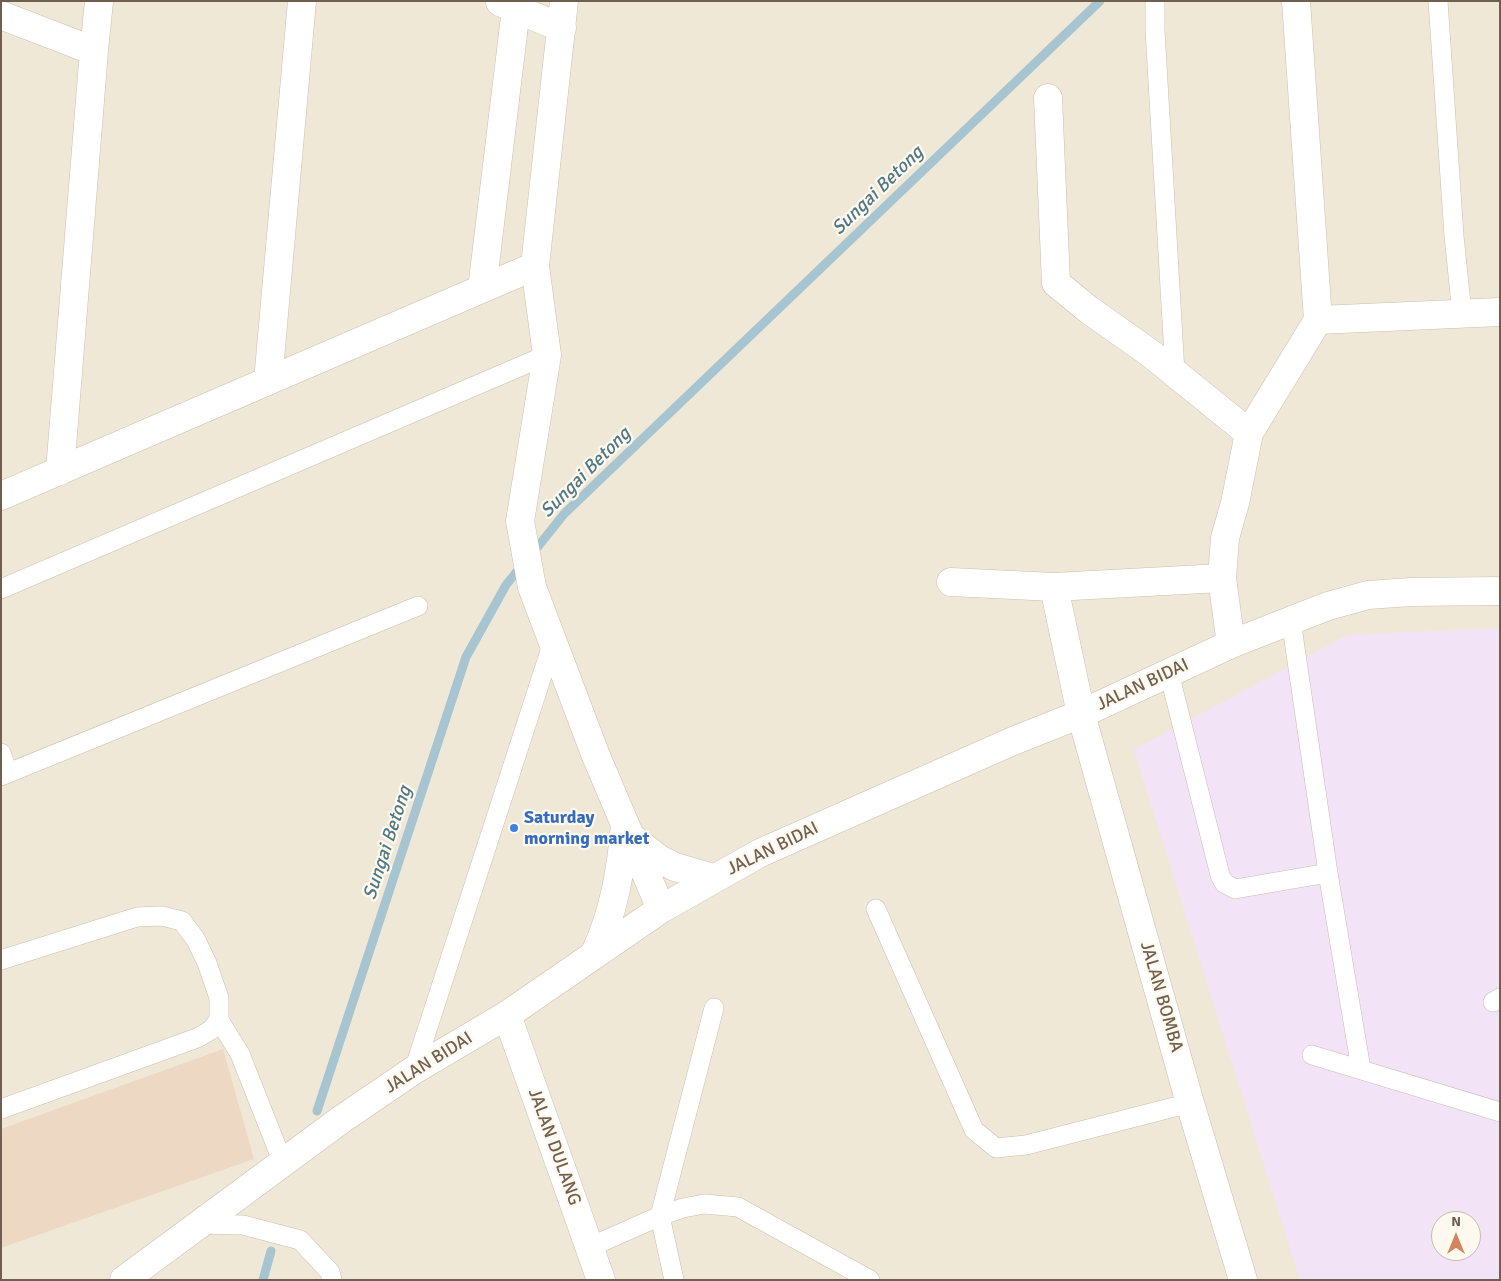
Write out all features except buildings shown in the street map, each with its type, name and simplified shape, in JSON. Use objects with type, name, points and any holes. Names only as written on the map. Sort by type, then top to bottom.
[{"type":"street","points":[[60,471],[99,1]]},
{"type":"street","points":[[268,381],[302,1]]},
{"type":"street","points":[[564,1],[535,266],[546,355],[520,520],[532,587],[596,756],[661,909]]},
{"type":"street","points":[[1230,644],[1222,578],[1225,538],[1235,503],[1249,433],[1318,320],[1296,1]]},
{"type":"street","points":[[482,289],[508,5],[562,28]]},
{"type":"street","points":[[1,16],[94,51]]},
{"type":"street","points":[[1048,98],[1056,283],[1089,310],[1175,373],[1249,433]]},
{"type":"street","points":[[1,496],[535,266]]},
{"type":"street","points":[[1318,320],[1500,312]]},
{"type":"street","points":[[951,582],[1054,587],[1222,578]]},
{"type":"street","name":"JALAN BOMBA","points":[[1054,587],[1082,714],[1190,1103],[1244,1280]]},
{"type":"street","name":"JALAN BIDAI","points":[[124,1280],[342,1119],[414,1070],[507,1015],[661,909],[760,853],[1013,741],[1082,714],[1230,644],[1328,606],[1368,595],[1500,590]]},
{"type":"street","points":[[628,830],[659,859],[675,867],[713,878]]},
{"type":"street","points":[[595,953],[607,927],[628,830]]},
{"type":"street","name":"JALAN DULANG","points":[[507,1015],[601,1280]]},
{"type":"lane","points":[[1155,1],[1175,373]]},
{"type":"lane","points":[[1438,1],[1453,226],[1462,314]]},
{"type":"lane","points":[[1,589],[546,355]]},
{"type":"lane","points":[[1,753],[5,775],[418,606]]},
{"type":"lane","points":[[1291,620],[1328,873],[1361,1070]]},
{"type":"lane","points":[[414,1070],[553,642]]},
{"type":"lane","points":[[1169,673],[1220,875],[1224,883],[1235,888],[1328,873]]},
{"type":"lane","points":[[876,909],[974,1130],[996,1148],[1026,1145],[1190,1103]]},
{"type":"lane","points":[[1,960],[137,918],[162,916],[182,921],[196,940],[207,963],[219,998],[219,1020],[240,1054],[283,1163]]},
{"type":"lane","points":[[674,1280],[660,1216],[714,1008]]},
{"type":"lane","points":[[1,1109],[197,1038],[211,1030],[219,1020]]},
{"type":"lane","points":[[1312,1055],[1500,1112]]},
{"type":"lane","points":[[590,1247],[660,1216],[683,1208],[704,1204],[738,1207],[870,1280]]},
{"type":"lane","points":[[201,1224],[243,1225],[300,1240],[330,1272],[332,1280]]},
{"type":"shaded area","points":[[1,1],[1500,1],[1500,1280],[1,1280]]},
{"type":"shaded area","points":[[1500,628],[1500,1280],[1300,1280],[1134,750],[1347,635]]},
{"type":"waterway","name":"Sungai Betong","points":[[532,554],[564,514],[1100,1]]},
{"type":"waterway","name":"Sungai Betong","points":[[317,1111],[466,657],[506,585],[523,564]]},
{"type":"waterway","name":"Sungai Betong","points":[[263,1280],[271,1251]]},
{"type":"place","name":"Saturday morning market","points":[[514,828]]}]
